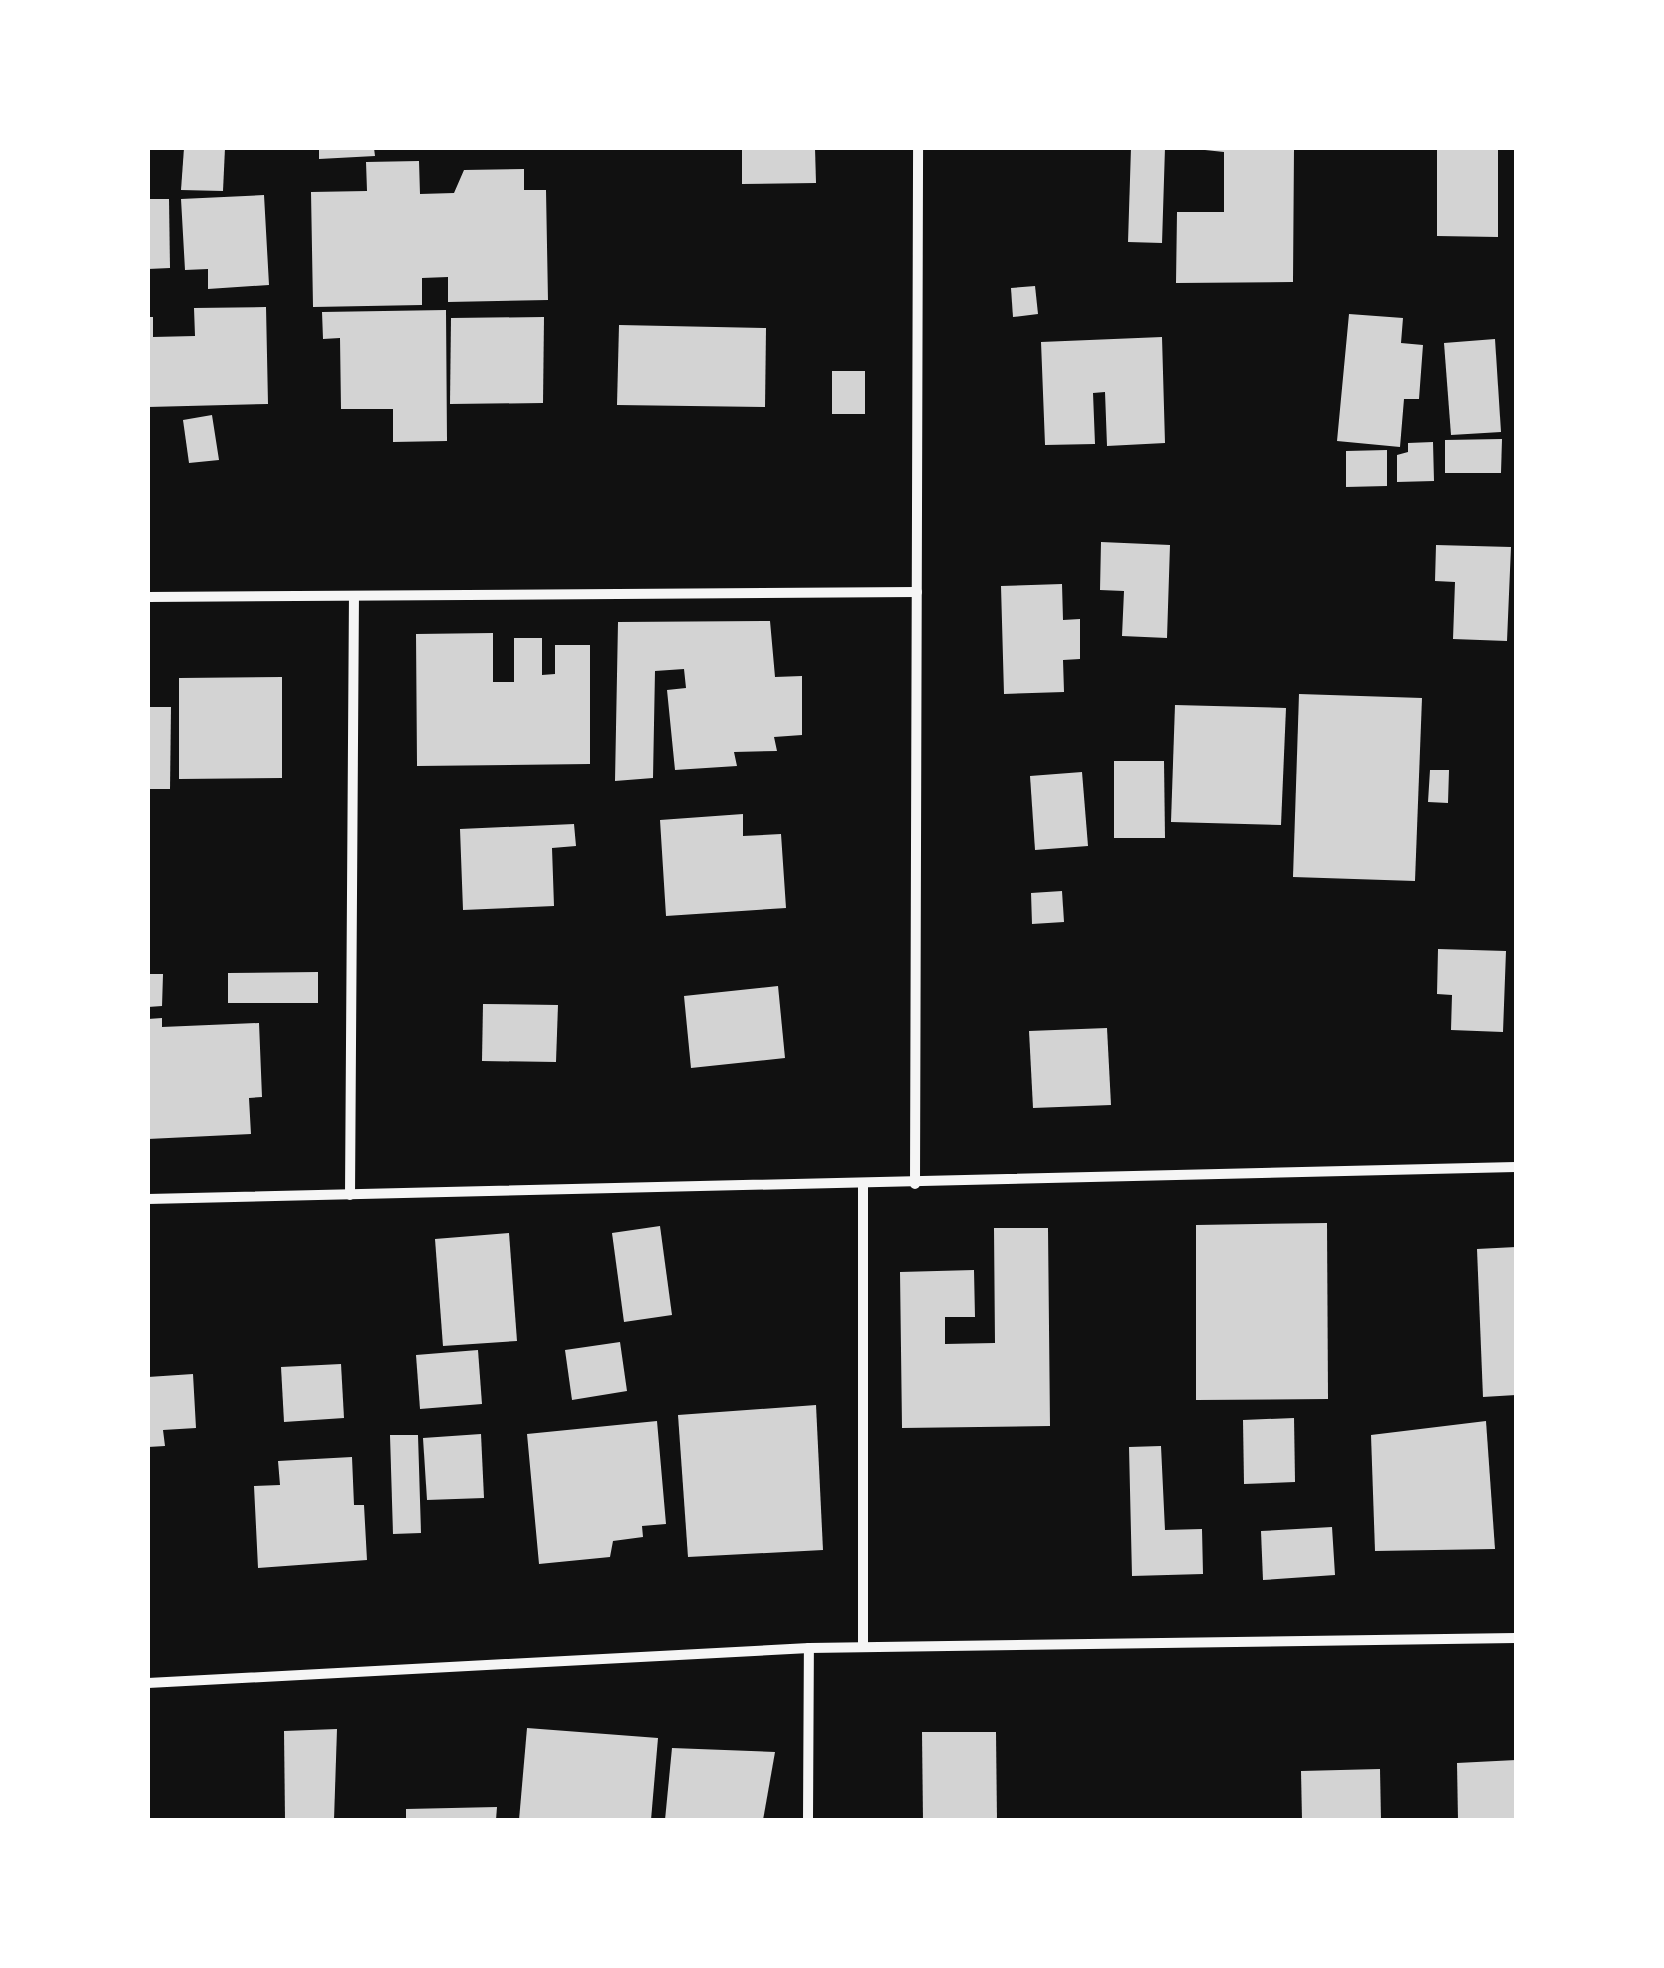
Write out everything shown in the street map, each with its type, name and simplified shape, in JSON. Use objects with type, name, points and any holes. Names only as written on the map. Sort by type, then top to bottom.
[{"type":"street","points":[[915,1184],[918,148]]},
{"type":"street","points":[[148,598],[917,592]]},
{"type":"street","points":[[350,1195],[354,596]]},
{"type":"street","points":[[148,1199],[863,1186],[1516,1167]]},
{"type":"street","points":[[863,1186],[863,1647]]},
{"type":"street","points":[[148,1683],[809,1648],[1516,1638]]},
{"type":"street","points":[[808,1820],[809,1648]]},
{"type":"building","points":[[184,148],[225,148],[223,191],[181,190]]},
{"type":"building","points":[[319,148],[374,148],[375,156],[319,159]]},
{"type":"building","points":[[742,148],[815,148],[816,183],[742,184]]},
{"type":"building","points":[[1131,148],[1165,148],[1162,243],[1128,242]]},
{"type":"building","points":[[1186,148],[1294,148],[1293,282],[1176,283],[1177,212],[1224,212],[1224,152]]},
{"type":"building","points":[[1437,148],[1498,148],[1498,237],[1437,236]]},
{"type":"building","points":[[419,161],[420,194],[454,193],[464,170],[524,169],[524,190],[546,190],[548,300],[448,302],[448,277],[422,278],[422,305],[313,307],[311,192],[367,191],[366,162]]},
{"type":"building","points":[[264,195],[269,285],[208,289],[208,269],[185,270],[181,199]]},
{"type":"building","points":[[148,199],[169,199],[170,268],[148,269]]},
{"type":"building","points":[[1035,286],[1038,314],[1013,317],[1011,288]]},
{"type":"building","points":[[266,307],[268,404],[148,407],[148,317],[153,317],[153,337],[195,336],[194,308]]},
{"type":"building","points":[[446,310],[447,441],[393,442],[393,409],[341,409],[340,338],[323,339],[322,312]]},
{"type":"building","points":[[1349,314],[1403,318],[1401,343],[1423,345],[1419,399],[1404,399],[1400,447],[1337,441]]},
{"type":"building","points":[[544,317],[543,403],[450,404],[451,318]]},
{"type":"building","points":[[619,325],[766,328],[765,407],[617,405]]},
{"type":"building","points":[[1162,337],[1165,443],[1107,446],[1105,392],[1093,393],[1095,444],[1045,445],[1041,342]]},
{"type":"building","points":[[1495,339],[1501,432],[1451,435],[1444,343]]},
{"type":"building","points":[[832,371],[865,371],[865,414],[832,414]]},
{"type":"building","points":[[212,415],[219,460],[189,463],[183,420]]},
{"type":"building","points":[[1502,439],[1501,473],[1445,473],[1445,440]]},
{"type":"building","points":[[1433,442],[1434,481],[1397,482],[1397,455],[1408,452],[1408,443]]},
{"type":"building","points":[[1387,450],[1387,486],[1346,487],[1346,451]]},
{"type":"building","points":[[1101,542],[1170,545],[1167,638],[1122,636],[1124,591],[1100,590]]},
{"type":"building","points":[[1436,545],[1511,547],[1507,641],[1453,639],[1455,582],[1435,581]]},
{"type":"building","points":[[1062,584],[1063,620],[1080,619],[1080,659],[1063,660],[1064,692],[1004,694],[1001,586]]},
{"type":"building","points":[[770,621],[775,677],[802,676],[802,735],[774,737],[777,751],[734,752],[737,766],[675,770],[667,690],[686,688],[684,669],[655,671],[653,778],[615,781],[618,622]]},
{"type":"building","points":[[493,633],[493,682],[514,682],[514,638],[542,638],[542,675],[555,674],[555,645],[590,645],[590,764],[417,766],[416,634]]},
{"type":"building","points":[[282,677],[282,778],[179,779],[179,678]]},
{"type":"building","points":[[1299,694],[1422,698],[1415,881],[1293,877]]},
{"type":"building","points":[[1175,705],[1286,708],[1281,825],[1171,822]]},
{"type":"building","points":[[148,707],[171,707],[170,789],[148,789]]},
{"type":"building","points":[[1114,761],[1164,761],[1165,838],[1114,838]]},
{"type":"building","points":[[1430,770],[1449,770],[1448,803],[1428,802]]},
{"type":"building","points":[[1082,772],[1088,846],[1035,850],[1030,776]]},
{"type":"building","points":[[743,814],[743,836],[781,834],[786,908],[666,916],[660,820]]},
{"type":"building","points":[[574,824],[576,846],[552,848],[554,906],[463,910],[460,829]]},
{"type":"building","points":[[1062,891],[1064,922],[1032,924],[1031,893]]},
{"type":"building","points":[[1438,949],[1506,951],[1503,1032],[1451,1030],[1452,995],[1437,994]]},
{"type":"building","points":[[318,972],[318,1003],[228,1003],[228,973]]},
{"type":"building","points":[[148,974],[163,974],[162,1006],[148,1007]]},
{"type":"building","points":[[778,986],[785,1058],[691,1068],[684,996]]},
{"type":"building","points":[[483,1004],[558,1005],[556,1062],[482,1061]]},
{"type":"building","points":[[162,1018],[162,1027],[259,1023],[262,1097],[249,1098],[251,1134],[148,1139],[148,1019]]},
{"type":"building","points":[[1107,1028],[1111,1105],[1033,1108],[1029,1031]]},
{"type":"building","points":[[1327,1223],[1328,1399],[1196,1400],[1196,1225]]},
{"type":"building","points":[[660,1226],[672,1315],[624,1322],[612,1233]]},
{"type":"building","points":[[994,1228],[1048,1228],[1050,1426],[902,1428],[900,1272],[974,1270],[975,1317],[945,1317],[945,1344],[995,1343]]},
{"type":"building","points":[[509,1233],[517,1341],[443,1346],[435,1239]]},
{"type":"building","points":[[1516,1247],[1516,1395],[1483,1397],[1477,1249]]},
{"type":"building","points":[[620,1342],[627,1391],[572,1400],[565,1350]]},
{"type":"building","points":[[478,1350],[482,1404],[420,1409],[416,1355]]},
{"type":"building","points":[[341,1364],[344,1418],[284,1422],[281,1367]]},
{"type":"building","points":[[193,1374],[196,1428],[163,1430],[165,1446],[148,1447],[148,1377]]},
{"type":"building","points":[[816,1405],[823,1550],[688,1557],[678,1415]]},
{"type":"building","points":[[1294,1418],[1295,1482],[1244,1484],[1243,1420]]},
{"type":"building","points":[[657,1421],[666,1524],[642,1526],[643,1537],[613,1541],[610,1557],[539,1564],[527,1434]]},
{"type":"building","points":[[1486,1421],[1495,1549],[1375,1551],[1371,1435]]},
{"type":"building","points":[[481,1434],[484,1498],[427,1500],[423,1438]]},
{"type":"building","points":[[390,1435],[418,1435],[421,1533],[393,1534]]},
{"type":"building","points":[[1161,1446],[1165,1530],[1202,1529],[1203,1574],[1132,1576],[1129,1447]]},
{"type":"building","points":[[352,1457],[354,1505],[364,1505],[367,1560],[258,1568],[254,1486],[280,1485],[278,1461]]},
{"type":"building","points":[[1332,1527],[1335,1575],[1263,1580],[1261,1531]]},
{"type":"building","points":[[527,1728],[658,1738],[651,1820],[519,1820]]},
{"type":"building","points":[[337,1729],[334,1820],[285,1820],[284,1731]]},
{"type":"building","points":[[922,1732],[996,1732],[997,1820],[923,1820]]},
{"type":"building","points":[[672,1748],[775,1752],[763,1820],[665,1820]]},
{"type":"building","points":[[1516,1760],[1516,1820],[1458,1820],[1457,1763]]},
{"type":"building","points":[[1380,1769],[1381,1820],[1302,1820],[1301,1771]]},
{"type":"building","points":[[497,1807],[496,1820],[406,1820],[406,1809]]}]
